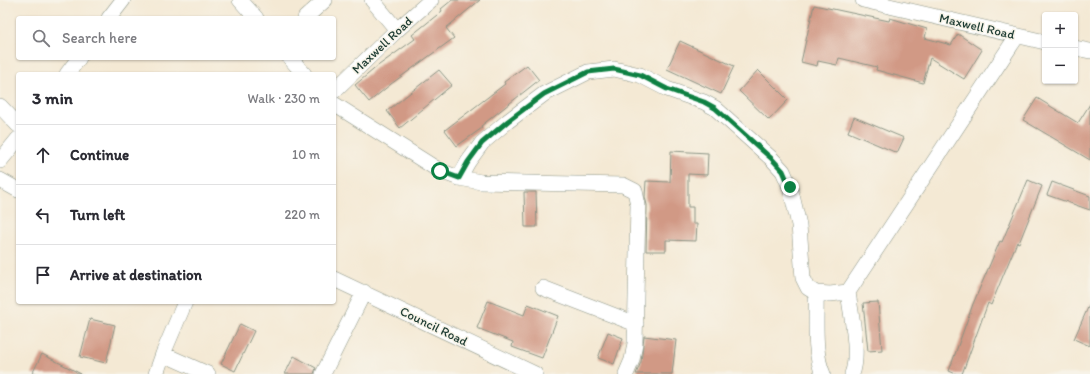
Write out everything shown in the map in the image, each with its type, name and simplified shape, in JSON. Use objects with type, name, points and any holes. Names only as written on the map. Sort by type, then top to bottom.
[{"type":"street","points":[[111,16],[123,0]]},
{"type":"street","points":[[240,0],[254,16]]},
{"type":"street","points":[[307,16],[325,0]]},
{"type":"street","points":[[372,0],[397,30]]},
{"type":"street","name":"Maxwell Road","points":[[336,89],[397,30],[431,0]]},
{"type":"street","name":"Maxwell Road","points":[[863,0],[1042,41]]},
{"type":"street","points":[[852,374],[855,366],[855,352],[848,292],[1017,36]]},
{"type":"street","points":[[1078,49],[1090,51]]},
{"type":"street","points":[[68,72],[78,60]]},
{"type":"street","points":[[292,60],[302,72]]},
{"type":"street","points":[[459,178],[468,162],[482,143],[544,94],[588,72],[614,69],[640,75],[667,89],[704,102],[715,108],[772,159],[783,171],[790,187],[799,225],[803,278],[808,288],[816,293],[830,294],[848,292]]},
{"type":"street","points":[[336,105],[440,171],[459,178],[481,182],[623,185],[635,192],[638,205],[636,324],[632,360],[626,374]]},
{"type":"street","points":[[0,106],[16,123]]},
{"type":"street","points":[[0,161],[16,141]]},
{"type":"street","points":[[0,180],[16,189]]},
{"type":"street","name":"Council Road","points":[[336,280],[535,374]]},
{"type":"street","points":[[543,288],[636,324]]},
{"type":"street","points":[[323,374],[364,292]]},
{"type":"street","points":[[816,293],[817,354],[823,374]]},
{"type":"street","points":[[156,374],[162,354],[184,304]]},
{"type":"street","points":[[162,354],[208,374]]},
{"type":"building","points":[[452,0],[480,0],[446,28],[454,38],[369,102],[355,85],[379,65],[415,39],[412,35],[442,11],[441,9]]},
{"type":"building","points":[[814,5],[889,21],[890,18],[927,29],[925,38],[951,45],[958,34],[982,50],[964,79],[930,58],[923,83],[876,70],[877,67],[839,58],[837,65],[818,61],[817,66],[801,62]]},
{"type":"building","points":[[680,41],[734,66],[721,94],[667,69]]},
{"type":"building","points":[[527,65],[539,80],[481,126],[482,128],[457,146],[445,130],[505,84],[504,82]]},
{"type":"building","points":[[439,70],[452,85],[400,128],[387,111]]},
{"type":"building","points":[[758,70],[788,100],[769,120],[739,91]]},
{"type":"building","points":[[1037,98],[1078,123],[1090,104],[1090,160],[1023,120]]},
{"type":"building","points":[[854,117],[904,138],[897,153],[848,132]]},
{"type":"building","points":[[671,151],[708,153],[707,175],[688,174],[688,207],[693,207],[693,224],[697,224],[696,241],[666,240],[666,251],[646,251],[646,181],[670,182]]},
{"type":"building","points":[[1028,180],[1042,186],[1019,243],[1017,242],[991,305],[988,303],[962,374],[956,374],[949,371],[973,304],[1000,241],[1002,242]]},
{"type":"building","points":[[1052,182],[1090,196],[1090,210],[1047,195]]},
{"type":"building","points":[[524,192],[536,192],[537,227],[525,227]]},
{"type":"building","points":[[488,301],[524,315],[528,304],[558,316],[542,358],[512,347],[513,342],[477,328]]},
{"type":"building","points":[[878,302],[882,350],[868,351],[863,303]]},
{"type":"building","points":[[1090,303],[1090,346],[1074,339]]},
{"type":"building","points":[[90,319],[115,325],[106,363],[80,357]]},
{"type":"building","points":[[240,324],[254,331],[235,371],[221,364]]},
{"type":"building","points":[[608,332],[623,338],[614,364],[598,358]]},
{"type":"building","points":[[644,336],[676,340],[672,374],[636,374],[641,362]]},
{"type":"building","points":[[42,354],[81,374],[32,374]]},
{"type":"building","points":[[294,356],[316,368],[314,374],[285,374]]},
{"type":"route","points":[[440,171],[459,178],[468,162],[482,143],[544,94],[588,72],[614,69],[640,75],[667,89],[704,102],[715,108],[772,159],[783,171],[790,187]]}]
